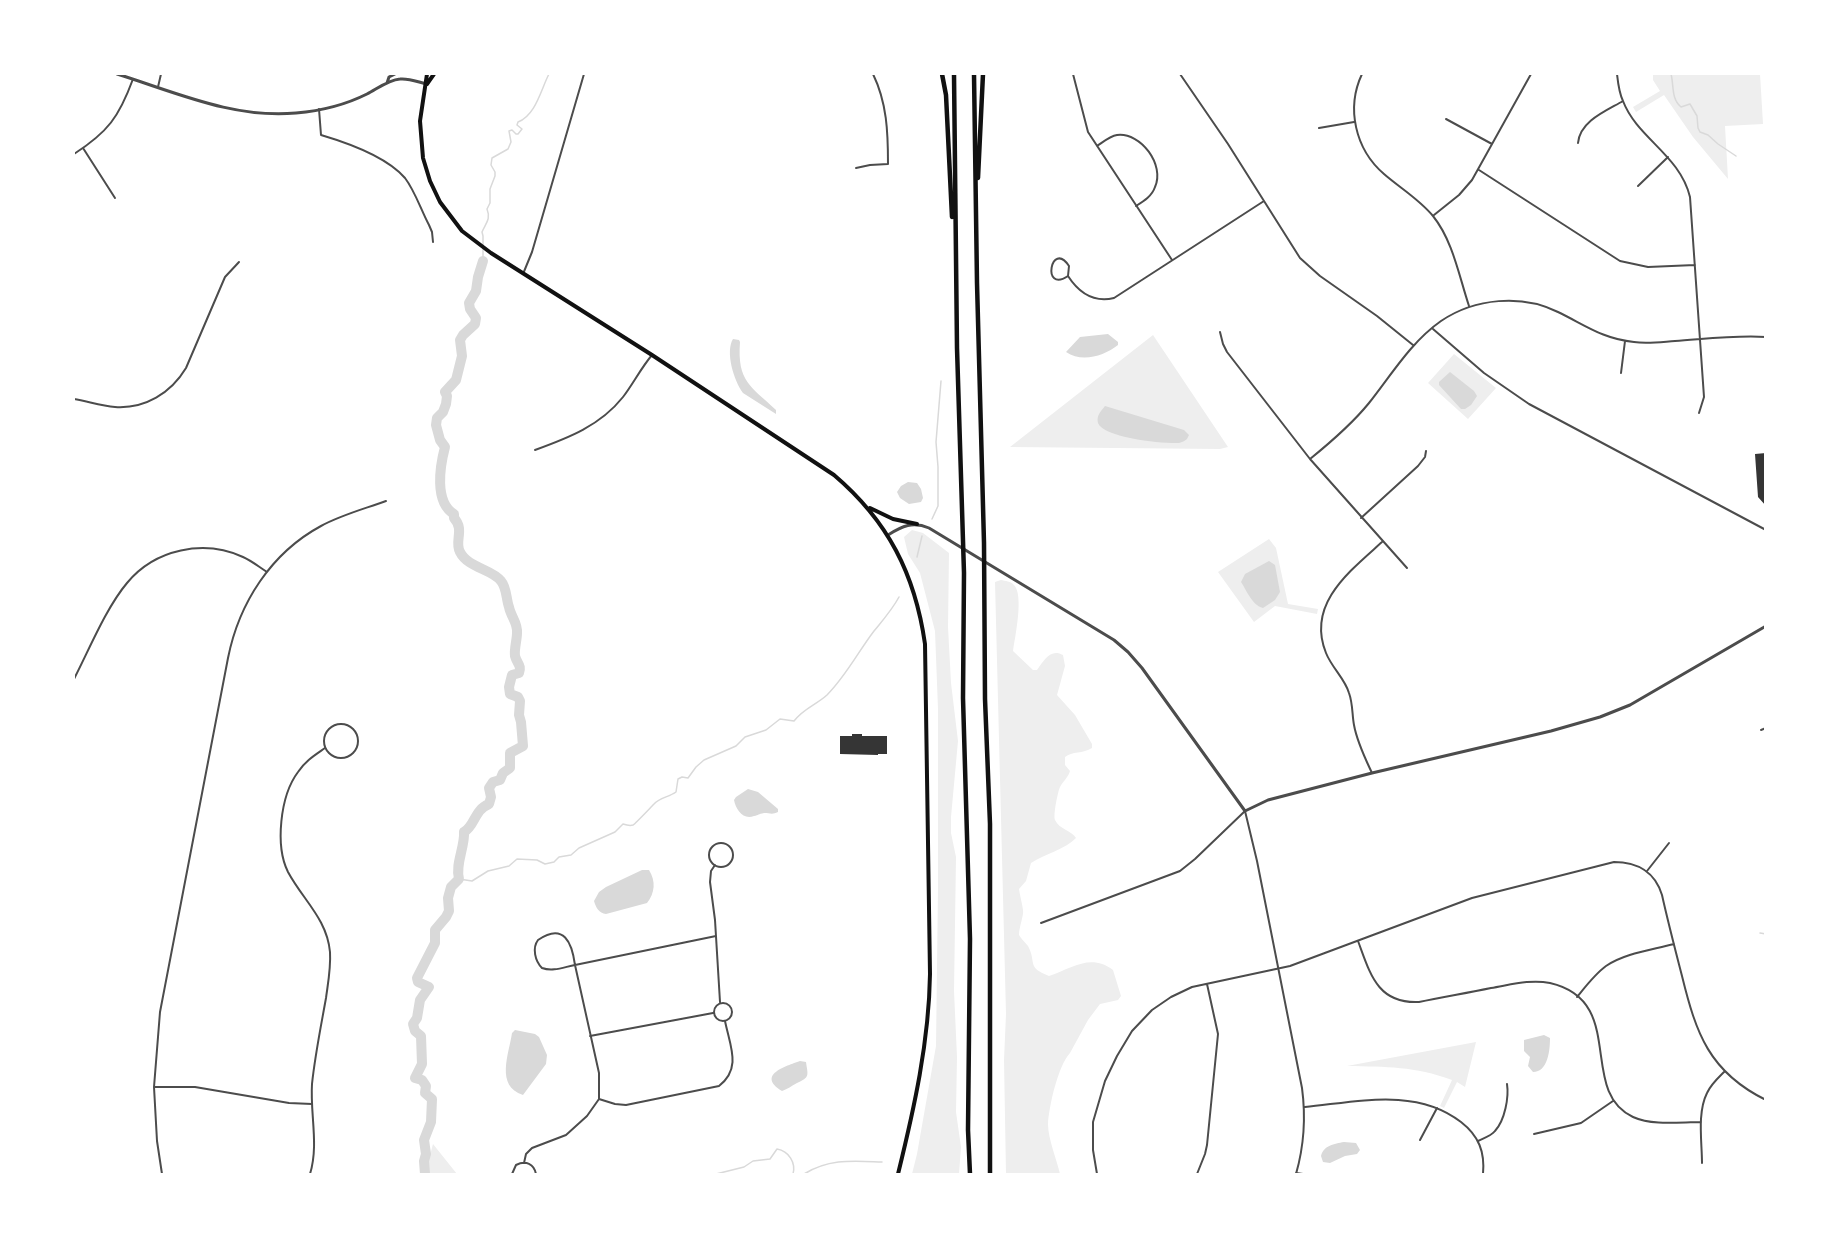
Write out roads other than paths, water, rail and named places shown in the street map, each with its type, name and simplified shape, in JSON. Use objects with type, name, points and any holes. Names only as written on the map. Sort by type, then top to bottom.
[{"type":"highway","points":[[942,74],[946,96],[956,284]]},
{"type":"highway","points":[[954,74],[956,284],[964,573],[963,698],[970,939],[969,1174]]},
{"type":"highway","points":[[974,74],[985,699],[990,824],[990,1174]]},
{"type":"highway","points":[[975,216],[983,74]]},
{"type":"main road","points":[[427,74],[420,121],[426,169],[434,191],[447,213],[462,231],[491,254],[825,467],[867,507],[888,535],[906,571],[919,610],[925,644],[929,999],[918,1082],[898,1174]]},
{"type":"main road","points":[[427,84],[434,74]]},
{"type":"main road","points":[[867,507],[893,519],[917,524]]},
{"type":"street","points":[[117,74],[245,112],[287,114],[347,102],[387,83],[404,79],[427,84]]},
{"type":"street","points":[[158,87],[161,74]]},
{"type":"street","points":[[387,83],[389,77],[395,74]]},
{"type":"street","points":[[523,273],[532,252],[584,74]]},
{"type":"street","points":[[856,168],[888,164],[886,110],[883,96],[873,74]]},
{"type":"street","points":[[1073,74],[1088,132],[1172,260]]},
{"type":"street","points":[[1180,74],[1308,266],[1414,346]]},
{"type":"street","points":[[1362,74],[1354,99],[1354,122],[1362,146],[1374,165],[1433,216],[1448,243],[1469,306]]},
{"type":"street","points":[[1433,216],[1459,195],[1479,170],[1531,74]]},
{"type":"street","points":[[1617,74],[1623,102],[1634,120],[1678,168],[1688,186],[1704,397],[1699,413]]},
{"type":"street","points":[[74,154],[101,135],[114,120],[124,104],[133,79]]},
{"type":"street","points":[[1578,143],[1581,132],[1591,121],[1623,102]]},
{"type":"street","points":[[320,109],[321,135],[370,153],[404,177],[429,225],[433,242]]},
{"type":"street","points":[[1446,119],[1492,144]]},
{"type":"street","points":[[1319,128],[1354,122]]},
{"type":"street","points":[[1096,146],[1113,135],[1128,136],[1144,146],[1155,163],[1158,176],[1151,194],[1136,206]]},
{"type":"street","points":[[83,148],[115,198]]},
{"type":"street","points":[[1638,186],[1668,157]]},
{"type":"street","points":[[1479,170],[1620,261],[1648,267],[1695,265]]},
{"type":"street","points":[[1068,276],[1063,279],[1054,277],[1051,273],[1052,263],[1062,260],[1066,262],[1070,271],[1068,276],[1073,285],[1084,295],[1105,300],[1114,298],[1264,201]]},
{"type":"street","points":[[74,399],[107,406],[128,407],[149,402],[164,394],[186,368],[225,277],[239,262]]},
{"type":"street","points":[[1310,459],[1356,417],[1414,346],[1432,328],[1469,306],[1502,301],[1531,303],[1558,312],[1601,335],[1625,341],[1766,337]]},
{"type":"street","points":[[1432,328],[1484,373],[1529,404],[1766,530]]},
{"type":"street","points":[[1220,332],[1227,352],[1310,459],[1407,568]]},
{"type":"street","points":[[1621,373],[1625,341]]},
{"type":"street","points":[[535,450],[579,433],[600,419],[624,396],[652,355]]},
{"type":"street","points":[[1361,518],[1418,466],[1425,457],[1426,450]]},
{"type":"street","points":[[162,1174],[157,1141],[154,1087],[157,1040],[165,980],[231,645],[244,609],[254,590],[267,572],[291,547],[322,526],[386,501]]},
{"type":"street","points":[[888,535],[904,526],[917,524],[929,528],[1095,627],[1121,645],[1141,667],[1245,811],[1296,1052],[1305,1107],[1303,1141],[1296,1174],[1303,1174]]},
{"type":"street","points":[[1372,773],[1357,739],[1347,686],[1325,650],[1322,626],[1328,602],[1339,582],[1383,541]]},
{"type":"street","points":[[74,679],[121,591],[150,563],[173,552],[191,548],[206,548],[236,554],[267,572]]},
{"type":"street","points":[[1041,923],[1180,871],[1245,811],[1268,800],[1600,717],[1630,705],[1766,626]]},
{"type":"street","points":[[339,724],[348,726],[356,734],[355,750],[346,758],[334,757],[325,748],[324,737],[333,726],[339,724]]},
{"type":"street","points":[[1761,730],[1766,728]]},
{"type":"street","points":[[310,1174],[314,1156],[312,1104],[314,1066],[330,974],[330,950],[321,919],[295,884],[285,866],[281,833],[286,795],[294,777],[309,759],[325,748]]},
{"type":"street","points":[[726,843],[733,852],[732,860],[726,866],[715,865],[709,859],[709,851],[714,844],[726,843]]},
{"type":"street","points":[[1647,871],[1669,843]]},
{"type":"street","points":[[1097,1174],[1092,1137],[1094,1116],[1105,1081],[1124,1042],[1140,1021],[1180,992],[1290,966],[1472,898],[1614,862],[1630,863],[1647,871],[1660,888],[1699,1034],[1725,1071],[1746,1089],[1766,1100]]},
{"type":"street","points":[[715,865],[711,872],[710,882],[720,1002]]},
{"type":"street","points":[[524,1162],[526,1154],[532,1148],[566,1134],[587,1116],[599,1099],[598,1072],[575,965],[570,944],[564,936],[557,934],[543,937],[535,944],[539,965],[545,969],[575,965],[716,936]]},
{"type":"street","points":[[1358,941],[1375,982],[1389,996],[1404,1001],[1419,1002],[1532,982],[1549,983],[1560,987],[1577,997],[1590,1011],[1596,1025],[1605,1083],[1613,1101],[1628,1114],[1640,1119],[1656,1122],[1701,1122]]},
{"type":"street","points":[[1577,997],[1599,972],[1616,961],[1674,944]]},
{"type":"street","points":[[1197,1174],[1207,1145],[1217,1044],[1216,1025],[1207,984]]},
{"type":"street","points":[[713,1013],[715,1006],[720,1002]]},
{"type":"street","points":[[720,1002],[729,1005],[732,1011],[725,1022]]},
{"type":"street","points":[[590,1036],[713,1013]]},
{"type":"street","points":[[713,1013],[718,1020],[725,1022]]},
{"type":"street","points":[[599,1099],[626,1105],[719,1086],[731,1073],[733,1062],[725,1022]]},
{"type":"street","points":[[1702,1164],[1703,1102],[1707,1092],[1725,1071]]},
{"type":"street","points":[[1478,1141],[1490,1135],[1498,1126],[1508,1099],[1507,1084]]},
{"type":"street","points":[[154,1087],[205,1089],[289,1103],[312,1104]]},
{"type":"street","points":[[1305,1107],[1392,1099],[1437,1108],[1467,1127],[1478,1141],[1483,1153],[1483,1174]]},
{"type":"street","points":[[1534,1134],[1581,1124],[1613,1101]]},
{"type":"street","points":[[1420,1140],[1437,1108]]},
{"type":"street","points":[[512,1174],[516,1165],[524,1162],[531,1165],[536,1174]]},
{"type":"waterway","points":[[483,261],[482,232],[488,218],[490,189],[495,176],[491,165],[492,158],[508,149],[511,142],[509,131],[512,130],[518,134],[522,129],[517,125],[518,122],[534,108],[549,74]]},
{"type":"waterway","points":[[1671,74],[1676,100],[1681,107],[1690,104],[1697,116],[1700,132],[1708,135],[1736,156]]},
{"type":"waterway","points":[[425,1174],[424,1140],[431,1122],[432,1099],[425,1093],[426,1086],[422,1080],[415,1078],[422,1064],[421,1036],[415,1031],[413,1024],[417,1018],[420,1000],[429,987],[418,982],[417,978],[435,943],[435,930],[449,911],[448,898],[451,887],[459,879],[458,867],[464,832],[480,810],[489,804],[491,797],[489,788],[493,782],[500,780],[503,773],[510,768],[510,753],[523,746],[519,715],[520,701],[518,697],[510,694],[509,687],[512,675],[519,673],[520,670],[515,653],[517,629],[504,587],[497,577],[469,562],[460,552],[458,548],[459,527],[454,514],[443,501],[440,483],[445,447],[440,440],[436,425],[437,418],[443,412],[446,404],[445,392],[456,380],[462,356],[460,340],[475,324],[476,318],[469,303],[476,291],[483,261]]},
{"type":"waterway","points":[[932,519],[938,506],[936,442],[941,381]]},
{"type":"waterway","points":[[917,557],[922,536]]},
{"type":"waterway","points":[[459,879],[472,881],[488,871],[509,866],[517,859],[537,860],[545,864],[554,862],[559,857],[571,855],[579,848],[615,832],[623,824],[633,825],[656,802],[676,792],[678,779],[688,778],[704,760],[736,746],[745,737],[766,730],[780,719],[794,721],[827,695],[899,597]]},
{"type":"waterway","points":[[1760,933],[1766,934]]},
{"type":"waterway","points":[[716,1174],[744,1167],[753,1161],[770,1159],[777,1149],[785,1152],[791,1158],[793,1174]]},
{"type":"waterway","points":[[804,1174],[833,1163],[882,1162]]}]
